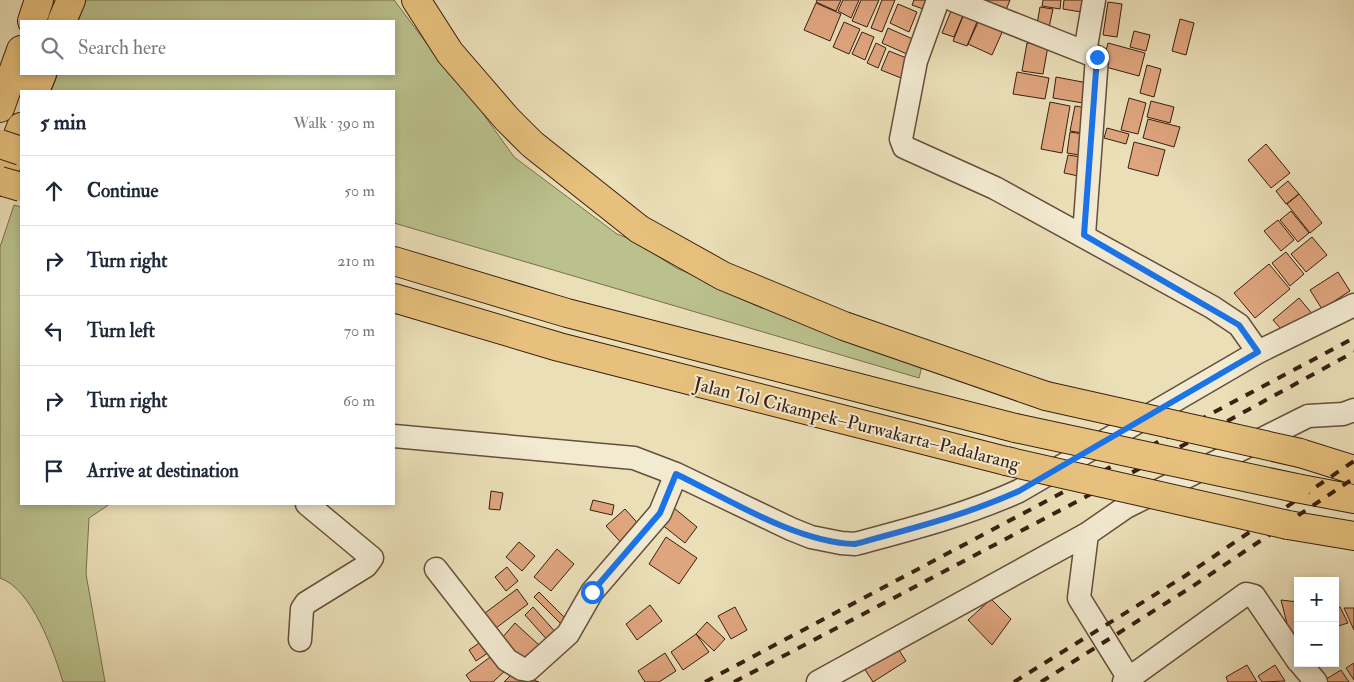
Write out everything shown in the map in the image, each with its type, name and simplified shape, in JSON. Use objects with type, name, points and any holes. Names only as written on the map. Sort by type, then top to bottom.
[{"type":"highway","points":[[32,20],[39,0]]},
{"type":"highway","points":[[62,20],[70,0]]},
{"type":"highway","points":[[416,0],[450,53],[483,94],[532,144],[639,229],[723,276],[844,326],[1046,396],[1300,453],[1354,470]]},
{"type":"highway","points":[[0,108],[20,53]]},
{"type":"highway","points":[[35,90],[42,75]]},
{"type":"highway","points":[[20,130],[0,181],[20,187]]},
{"type":"highway","points":[[0,144],[20,151]]},
{"type":"highway","name":"Jalan Tol Cikampek–Purwakarta–Padalarang","points":[[395,261],[568,313],[1015,428],[1354,499]]},
{"type":"highway","name":"Jalan Tol Cikampek–Purwakarta–Padalarang","points":[[395,298],[559,347],[1006,461],[1288,525],[1354,536]]},
{"type":"street","points":[[938,0],[916,61],[901,139],[904,147],[995,188],[1084,235],[1239,325],[1258,352]]},
{"type":"street","points":[[953,0],[1097,57],[1084,235]]},
{"type":"street","points":[[1085,52],[1094,0]]},
{"type":"street","points":[[395,436],[634,458],[676,474],[791,530],[811,537],[855,544],[945,520],[980,508],[1019,491],[1258,352],[1354,305]]},
{"type":"street","points":[[818,682],[1087,534],[1126,507],[1308,416],[1343,414],[1354,410]]},
{"type":"street","points":[[436,569],[507,660],[522,669],[528,670],[568,634],[592,592],[660,513],[676,474]]},
{"type":"street","points":[[300,640],[302,609],[306,603],[366,566],[372,558],[308,505]]},
{"type":"street","points":[[1087,534],[1079,598],[1128,681],[1246,594],[1254,596],[1294,655]]},
{"type":"street","points":[[1303,667],[1316,682]]},
{"type":"green space","points":[[86,0],[394,0],[437,57],[474,101],[514,157],[617,234],[635,241],[676,268],[805,320],[923,362],[919,378],[395,223],[395,90],[51,90],[58,75],[395,75],[395,20],[78,20]]},
{"type":"green space","points":[[14,205],[20,207],[20,505],[108,505],[89,518],[86,574],[105,682],[63,682],[48,639],[32,608],[12,584],[0,578],[0,247]]},
{"type":"building","points":[[817,0],[841,0],[836,11],[816,2]]},
{"type":"building","points":[[843,0],[859,0],[851,18],[838,11]]},
{"type":"building","points":[[861,0],[879,0],[867,27],[852,21]]},
{"type":"building","points":[[882,0],[895,0],[882,32],[871,28]]},
{"type":"building","points":[[914,0],[930,0],[926,10],[912,5]]},
{"type":"building","points":[[988,0],[1010,0],[1006,10],[987,2]]},
{"type":"building","points":[[1043,0],[1061,0],[1060,9],[1042,6]]},
{"type":"building","points":[[1064,0],[1089,0],[1087,13],[1063,9]]},
{"type":"building","points":[[1108,2],[1122,4],[1117,37],[1103,35]]},
{"type":"building","points":[[816,3],[841,14],[830,41],[804,30]]},
{"type":"building","points":[[898,4],[917,12],[909,32],[890,23]]},
{"type":"building","points":[[953,6],[965,11],[954,37],[942,33]]},
{"type":"building","points":[[1040,7],[1053,9],[1048,32],[1036,30]]},
{"type":"building","points":[[965,11],[979,17],[967,46],[953,41]]},
{"type":"building","points":[[980,18],[1004,28],[992,55],[968,44]]},
{"type":"building","points":[[1180,19],[1194,23],[1186,55],[1172,51]]},
{"type":"building","points":[[844,22],[860,29],[849,54],[833,47]]},
{"type":"building","points":[[888,28],[915,40],[909,55],[882,43]]},
{"type":"building","points":[[1134,31],[1150,35],[1146,51],[1130,47]]},
{"type":"building","points":[[862,32],[874,37],[865,60],[852,54]]},
{"type":"building","points":[[876,43],[886,48],[878,68],[867,63]]},
{"type":"building","points":[[1027,43],[1048,46],[1043,74],[1022,71]]},
{"type":"building","points":[[1108,43],[1145,53],[1139,76],[1102,66]]},
{"type":"building","points":[[889,51],[909,59],[901,78],[881,70]]},
{"type":"building","points":[[1147,65],[1161,69],[1154,97],[1140,93]]},
{"type":"building","points":[[1017,72],[1049,78],[1045,99],[1013,94]]},
{"type":"building","points":[[1056,77],[1093,84],[1089,104],[1053,98]]},
{"type":"building","points":[[1129,98],[1146,103],[1138,134],[1121,130]]},
{"type":"building","points":[[1151,101],[1174,107],[1170,123],[1147,117]]},
{"type":"building","points":[[1050,102],[1070,106],[1062,153],[1041,149]]},
{"type":"building","points":[[1075,106],[1088,108],[1083,133],[1070,131]]},
{"type":"building","points":[[1148,119],[1180,127],[1174,147],[1143,138]]},
{"type":"building","points":[[1107,128],[1129,134],[1126,144],[1104,138]]},
{"type":"building","points":[[1070,132],[1089,135],[1085,156],[1067,153]]},
{"type":"building","points":[[1134,142],[1165,150],[1158,176],[1128,168]]},
{"type":"building","points":[[1266,144],[1290,173],[1271,188],[1248,160]]},
{"type":"building","points":[[1068,155],[1087,158],[1083,177],[1064,173]]},
{"type":"building","points":[[1288,181],[1299,194],[1286,204],[1276,191]]},
{"type":"building","points":[[1299,194],[1322,223],[1310,233],[1287,204]]},
{"type":"building","points":[[1291,211],[1309,233],[1298,242],[1280,220]]},
{"type":"building","points":[[1278,220],[1294,240],[1281,251],[1264,231]]},
{"type":"building","points":[[1312,237],[1327,255],[1306,272],[1291,254]]},
{"type":"building","points":[[1286,252],[1304,274],[1290,286],[1272,263]]},
{"type":"building","points":[[1269,264],[1290,289],[1255,318],[1234,293]]},
{"type":"building","points":[[1338,272],[1350,291],[1322,309],[1310,290]]},
{"type":"building","points":[[1299,298],[1314,316],[1288,337],[1273,320]]},
{"type":"building","points":[[491,491],[503,493],[500,510],[489,509]]},
{"type":"building","points":[[593,500],[614,505],[612,515],[590,510]]},
{"type":"building","points":[[674,508],[697,527],[685,543],[661,524]]},
{"type":"building","points":[[625,509],[643,529],[624,546],[606,526]]},
{"type":"building","points":[[666,537],[697,558],[679,584],[649,564]]},
{"type":"building","points":[[519,542],[535,556],[522,571],[506,557]]},
{"type":"building","points":[[557,549],[574,564],[551,591],[534,577]]},
{"type":"building","points":[[507,567],[518,581],[506,591],[495,577]]},
{"type":"building","points":[[517,589],[528,604],[496,628],[485,613]]},
{"type":"building","points":[[539,592],[566,619],[561,624],[534,597]]},
{"type":"building","points":[[991,599],[1011,619],[992,645],[968,620]]},
{"type":"building","points":[[1281,600],[1294,602],[1294,642],[1292,643]]},
{"type":"building","points":[[650,605],[662,621],[637,640],[626,624]]},
{"type":"building","points":[[533,607],[558,635],[550,643],[525,615]]},
{"type":"building","points":[[735,607],[747,630],[731,639],[718,616]]},
{"type":"building","points":[[1339,607],[1340,607],[1348,623],[1339,626]]},
{"type":"building","points":[[1344,608],[1354,608],[1354,630]]},
{"type":"building","points":[[707,622],[725,639],[714,651],[696,634]]},
{"type":"building","points":[[515,623],[539,645],[525,660],[501,639]]},
{"type":"building","points":[[696,634],[709,652],[683,670],[671,652]]},
{"type":"building","points":[[485,639],[492,650],[476,661],[469,650]]},
{"type":"building","points":[[897,647],[906,661],[873,682],[864,668]]},
{"type":"building","points":[[665,653],[676,671],[659,682],[645,682],[638,671]]},
{"type":"building","points":[[493,655],[507,669],[493,682],[471,682],[466,675]]},
{"type":"building","points":[[1354,663],[1354,680],[1346,668]]},
{"type":"building","points":[[1247,665],[1257,682],[1228,682],[1226,677]]},
{"type":"building","points":[[1275,665],[1285,681],[1262,682],[1258,676]]},
{"type":"building","points":[[1341,670],[1349,682],[1323,681]]},
{"type":"building","points":[[513,673],[539,682],[504,682]]},
{"type":"railway","points":[[705,682],[1354,338]]},
{"type":"railway","points":[[734,682],[1169,453],[1354,352]]},
{"type":"railway","points":[[1014,682],[1185,576],[1354,461]]},
{"type":"railway","points":[[1041,682],[1193,586],[1354,478]]},
{"type":"route","points":[[592,592],[660,513],[676,474],[791,530],[811,537],[855,544],[945,520],[980,508],[1019,491],[1258,352],[1239,325],[1212,307],[1084,235],[1097,57]]}]
